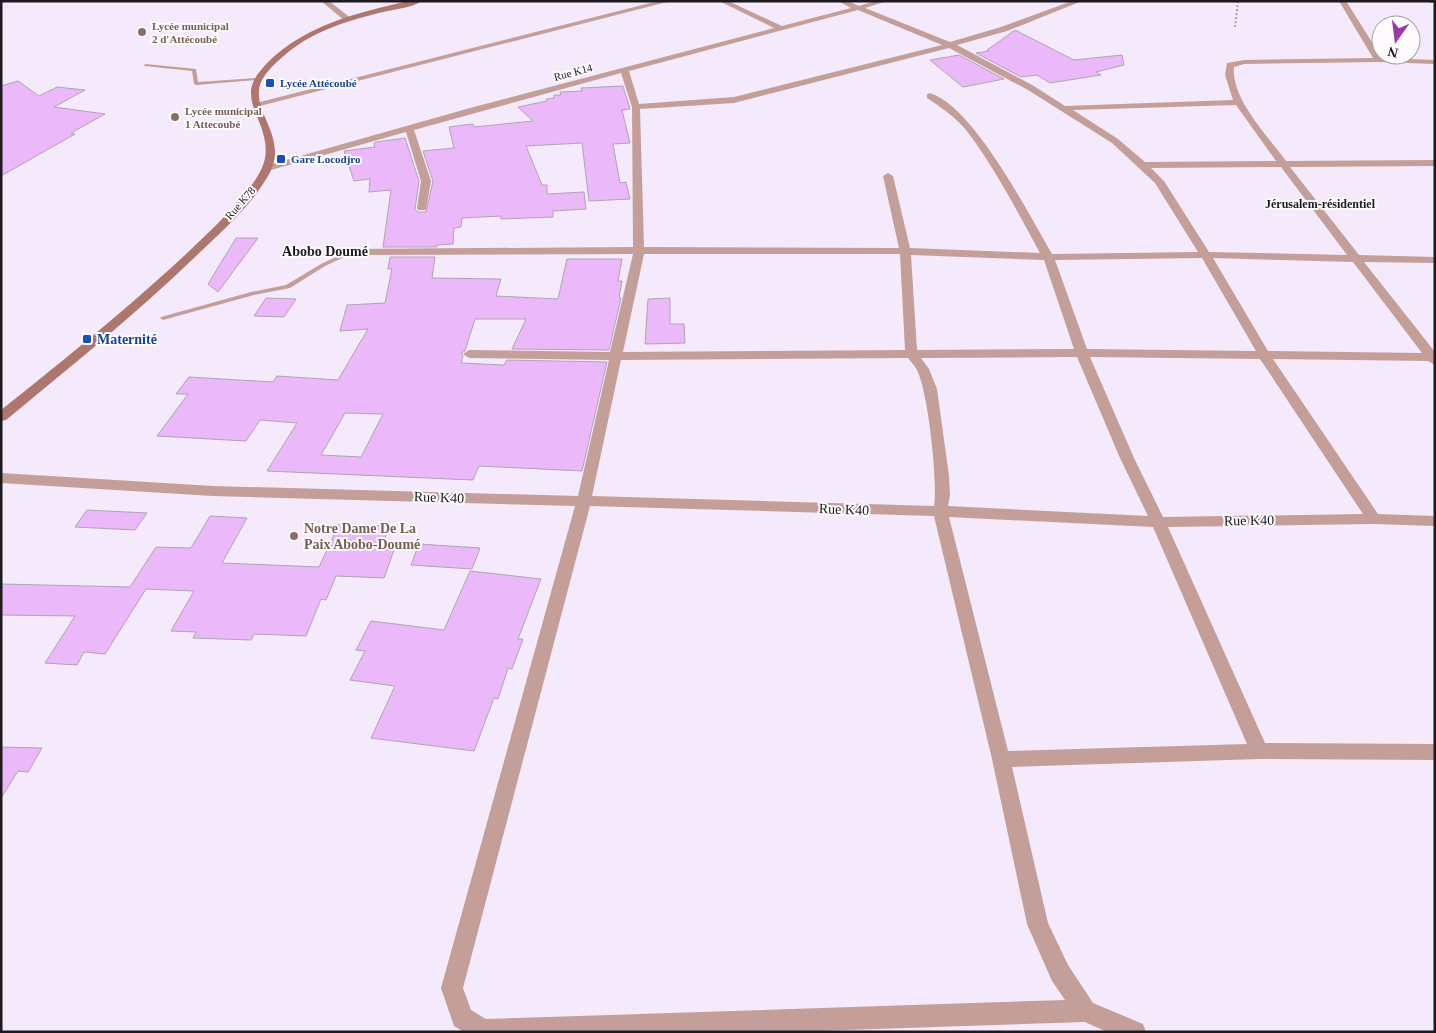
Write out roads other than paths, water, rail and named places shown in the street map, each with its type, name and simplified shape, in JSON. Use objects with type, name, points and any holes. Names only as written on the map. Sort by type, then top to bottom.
[{"type":"street","points":[[324,1],[348,19]]},
{"type":"street","points":[[257,79],[291,45],[348,19],[419,1]]},
{"type":"street","points":[[256,104],[668,1]]},
{"type":"street","points":[[722,1],[780,28]]},
{"type":"street","points":[[841,1],[950,45],[1031,88],[1066,108],[1115,141],[1143,165],[1159,181],[1206,255],[1264,355],[1374,519]]},
{"type":"street","name":"Rue K14","points":[[268,168],[409,128],[884,1]]},
{"type":"street","points":[[636,107],[734,100],[950,45],[1004,29],[1079,1]]},
{"type":"street","points":[[1342,1],[1371,47]]},
{"type":"street","points":[[1371,60],[1272,60],[1244,62],[1230,65],[1229,75],[1238,102],[1284,165],[1433,358]]},
{"type":"street","points":[[1421,62],[1435,62]]},
{"type":"street","points":[[624,70],[636,107],[639,250],[584,501],[452,988],[462,1018],[484,1030],[1085,1011],[1135,1032]]},
{"type":"street","name":"Rue K78","points":[[1,417],[129,313],[209,237],[249,195],[268,168],[272,157],[271,139],[256,104],[255,91],[257,79]]},
{"type":"street","points":[[930,96],[952,111],[969,128],[1008,186],[1048,257],[1082,353],[1127,458],[1158,522],[1259,751]]},
{"type":"street","points":[[1066,108],[1238,102]]},
{"type":"street","points":[[409,128],[426,181],[422,208]]},
{"type":"street","points":[[1143,165],[1435,163]]},
{"type":"street","points":[[888,176],[904,251],[911,354],[923,369],[930,389],[942,476],[943,496],[940,511],[1001,759],[1038,924],[1060,974],[1085,1011]]},
{"type":"street","points":[[350,252],[904,251],[1048,257],[1206,255],[1435,260]]},
{"type":"street","points":[[469,354],[616,356],[1082,353],[1433,358]]},
{"type":"street","name":"Rue K40","points":[[1,478],[213,491],[940,511],[1158,522],[1374,519],[1435,521]]},
{"type":"street","points":[[1001,759],[1259,751],[1435,752]]},
{"type":"lane","points":[[146,65],[194,70],[196,84],[257,79]]},
{"type":"lane","points":[[163,318],[253,293],[288,287],[323,265],[350,252]]},
{"type":"place","name":"Lycée municipal 2 d'Attécoubé","points":[[142,32]]},
{"type":"place","name":"Lycée Attécoubé","points":[[270,83]]},
{"type":"place","name":"Lycée municipal 1 Attecoubé","points":[[175,117]]},
{"type":"place","name":"Gare Locodjro","points":[[281,159]]},
{"type":"place","name":"Maternité","points":[[87,339]]},
{"type":"place","name":"Notre Dame De La Paix Abobo-Doumé","points":[[294,536]]},
{"type":"district","name":"Jérusalem-résidentiel","points":[[1320,204]]},
{"type":"district","name":"Abobo Doumé","points":[[325,251]]}]
